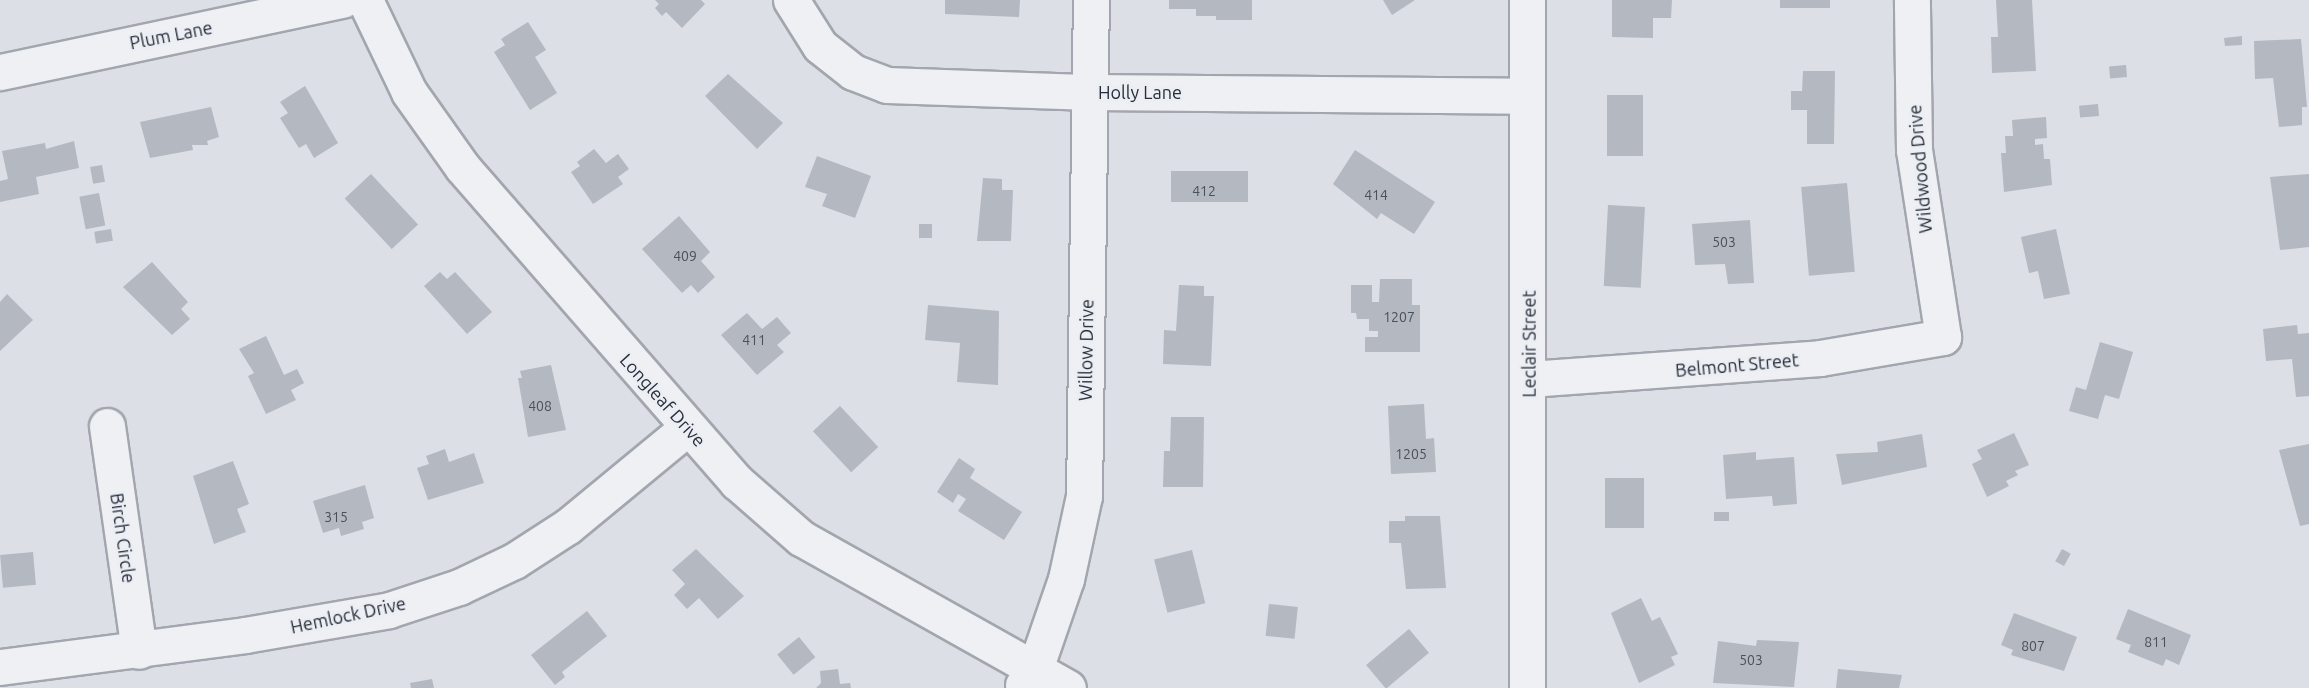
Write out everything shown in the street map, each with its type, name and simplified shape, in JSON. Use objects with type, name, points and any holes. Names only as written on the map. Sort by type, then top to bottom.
[{"type":"street","name":"Plum Lane","points":[[0,72],[343,0]]},
{"type":"street","name":"Longleaf Drive","points":[[365,0],[409,92],[463,169],[737,482],[801,538],[1028,678],[1068,688]]},
{"type":"street","name":"Holly Lane","points":[[791,0],[820,46],[853,72],[887,85],[1091,92],[1527,96]]},
{"type":"street","name":"Willow Drive","points":[[1028,678],[1066,579],[1084,496],[1091,0]]},
{"type":"street","name":"Leclair Street","points":[[1527,0],[1527,688]]},
{"type":"street","name":"Wildwood Drive","points":[[1912,0],[1914,150],[1943,337]]},
{"type":"street","name":"Belmont Street","points":[[1529,379],[1820,358],[1943,337]]},
{"type":"street","name":"Birch Circle","points":[[107,426],[139,651]]},
{"type":"street","name":"Hemlock Drive","points":[[0,667],[139,651],[389,610],[459,587],[514,561],[568,526],[687,428]]},
{"type":"building","points":[[655,0],[701,0],[705,4],[682,28],[666,12],[662,16],[655,8],[659,4]]},
{"type":"building","points":[[945,0],[1020,0],[1019,17],[945,14]]},
{"type":"building","points":[[1169,0],[1252,0],[1252,20],[1216,20],[1216,16],[1196,16],[1196,9],[1169,9]]},
{"type":"building","points":[[1383,0],[1415,0],[1392,15]]},
{"type":"building","points":[[1612,0],[1672,0],[1671,18],[1653,18],[1653,38],[1612,37]]},
{"type":"building","points":[[1780,0],[1830,0],[1830,8],[1780,8]]},
{"type":"building","points":[[1996,0],[2032,0],[2036,71],[1992,73],[1991,37],[1998,37]]},
{"type":"building","points":[[528,22],[546,50],[535,57],[557,93],[530,110],[494,52],[505,45],[501,39]]},
{"type":"building","points":[[2242,36],[2242,45],[2225,46],[2224,38]]},
{"type":"building","points":[[2301,39],[2307,107],[2302,107],[2302,125],[2279,127],[2273,78],[2255,79],[2254,41]]},
{"type":"building","points":[[2126,65],[2127,77],[2110,78],[2109,66]]},
{"type":"building","points":[[1803,71],[1835,71],[1834,144],[1807,144],[1807,110],[1791,110],[1791,91],[1802,91]]},
{"type":"building","points":[[728,74],[783,123],[757,149],[705,96]]},
{"type":"building","points":[[305,86],[338,143],[314,158],[306,144],[299,148],[280,118],[288,113],[280,102]]},
{"type":"building","points":[[1607,95],[1643,95],[1643,156],[1607,156]]},
{"type":"building","points":[[2098,104],[2099,116],[2080,118],[2079,106]]},
{"type":"building","points":[[211,107],[219,137],[207,141],[208,145],[192,145],[193,150],[150,158],[140,122]]},
{"type":"building","points":[[2046,117],[2047,138],[2035,139],[2035,145],[2043,144],[2044,159],[2050,159],[2052,185],[2004,192],[2001,153],[2006,153],[2005,136],[2013,136],[2012,120]]},
{"type":"building","points":[[74,141],[79,168],[36,177],[39,194],[0,202],[0,181],[8,179],[2,151],[45,143],[46,149]]},
{"type":"building","points":[[594,149],[606,163],[618,154],[629,169],[618,177],[623,184],[593,204],[571,172],[580,166],[577,162]]},
{"type":"building","points":[[1355,150],[1435,202],[1414,234],[1381,213],[1377,219],[1333,184]]},
{"type":"building","points":[[817,156],[871,176],[855,218],[822,206],[827,194],[805,187]]},
{"type":"building","points":[[102,165],[105,182],[93,184],[90,167]]},
{"type":"building","points":[[1171,171],[1248,171],[1248,202],[1171,202]]},
{"type":"building","points":[[371,174],[418,224],[392,249],[345,199]]},
{"type":"building","points":[[2309,174],[2309,247],[2280,250],[2270,177]]},
{"type":"building","points":[[983,178],[1002,179],[1002,190],[1013,190],[1011,241],[977,241]]},
{"type":"building","points":[[1847,183],[1855,272],[1809,276],[1801,187]]},
{"type":"building","points":[[99,193],[105,225],[86,229],[79,197]]},
{"type":"building","points":[[1608,205],[1645,207],[1641,288],[1604,286]]},
{"type":"building","points":[[679,216],[710,252],[701,261],[715,277],[698,293],[691,285],[682,293],[642,249]]},
{"type":"building","points":[[1750,220],[1754,283],[1728,284],[1725,264],[1695,265],[1692,224]]},
{"type":"building","points":[[919,224],[932,224],[932,238],[919,238]]},
{"type":"building","points":[[111,229],[113,241],[96,244],[94,232]]},
{"type":"building","points":[[2056,229],[2070,294],[2044,299],[2038,271],[2029,273],[2021,237]]},
{"type":"building","points":[[152,262],[188,302],[181,309],[190,319],[172,335],[123,287]]},
{"type":"building","points":[[440,272],[447,279],[455,272],[492,312],[467,334],[424,286]]},
{"type":"building","points":[[1380,279],[1412,279],[1412,305],[1420,305],[1420,352],[1365,352],[1365,337],[1378,337],[1378,331],[1369,331],[1369,319],[1357,319],[1356,313],[1351,313],[1351,285],[1372,285],[1372,302],[1379,302]]},
{"type":"building","points":[[1179,285],[1204,286],[1204,296],[1214,296],[1211,366],[1163,364],[1164,330],[1176,331]]},
{"type":"building","points":[[7,294],[33,320],[0,351],[0,302]]},
{"type":"building","points":[[928,305],[999,311],[998,385],[957,382],[960,343],[925,340]]},
{"type":"building","points":[[747,313],[762,329],[777,317],[791,333],[777,345],[784,352],[757,375],[721,335]]},
{"type":"building","points":[[2297,325],[2298,334],[2309,333],[2309,396],[2296,397],[2292,359],[2266,361],[2263,329]]},
{"type":"building","points":[[266,336],[284,375],[297,369],[304,383],[291,390],[296,400],[266,414],[248,376],[254,373],[239,349]]},
{"type":"building","points":[[2100,342],[2133,352],[2119,399],[2105,395],[2098,419],[2069,411],[2076,387],[2086,390]]},
{"type":"building","points":[[551,365],[566,430],[528,437],[518,378],[522,378],[520,371]]},
{"type":"building","points":[[1424,404],[1426,439],[1434,438],[1436,472],[1391,474],[1388,406]]},
{"type":"building","points":[[840,406],[878,447],[851,472],[813,431]]},
{"type":"building","points":[[1171,417],[1204,417],[1203,487],[1163,487],[1164,451],[1170,451]]},
{"type":"building","points":[[2014,433],[2029,465],[2015,471],[2018,475],[2006,481],[2009,486],[1987,497],[1972,464],[1982,459],[1977,450]]},
{"type":"building","points":[[1922,434],[1927,467],[1842,485],[1836,454],[1878,452],[1877,442]]},
{"type":"building","points":[[2309,444],[2309,524],[2300,526],[2279,450]]},
{"type":"building","points":[[445,449],[449,462],[474,453],[484,483],[428,500],[417,468],[429,464],[426,456]]},
{"type":"building","points":[[1756,452],[1756,460],[1794,457],[1797,504],[1773,506],[1772,496],[1726,499],[1723,455]]},
{"type":"building","points":[[959,458],[975,469],[970,478],[1022,512],[1004,540],[958,511],[966,499],[958,494],[953,503],[937,492]]},
{"type":"building","points":[[233,461],[249,504],[237,509],[246,532],[214,544],[193,476]]},
{"type":"building","points":[[1605,478],[1644,478],[1644,528],[1605,528]]},
{"type":"building","points":[[365,485],[374,518],[362,522],[364,529],[341,536],[339,528],[323,533],[313,501]]},
{"type":"building","points":[[1714,512],[1729,512],[1729,521],[1714,521]]},
{"type":"building","points":[[1405,516],[1440,516],[1446,588],[1406,589],[1401,543],[1389,543],[1389,521],[1405,521]]},
{"type":"building","points":[[696,549],[744,596],[718,619],[699,598],[687,609],[674,595],[685,584],[672,570]]},
{"type":"building","points":[[2062,549],[2071,554],[2064,566],[2055,561]]},
{"type":"building","points":[[1192,550],[1205,603],[1167,613],[1154,559]]},
{"type":"building","points":[[33,552],[36,585],[3,588],[0,555]]},
{"type":"building","points":[[1641,598],[1652,621],[1660,617],[1678,654],[1671,657],[1675,665],[1639,683],[1611,613]]},
{"type":"building","points":[[1269,604],[1298,607],[1294,639],[1266,636]]},
{"type":"building","points":[[2128,609],[2191,635],[2179,665],[2166,659],[2163,666],[2128,652],[2131,645],[2116,639]]},
{"type":"building","points":[[587,611],[607,636],[562,672],[565,677],[555,685],[531,655]]},
{"type":"building","points":[[2014,613],[2077,637],[2064,671],[2011,655],[2013,650],[2001,645]]},
{"type":"building","points":[[1409,629],[1429,653],[1387,688],[1366,665]]},
{"type":"building","points":[[799,637],[815,657],[794,675],[777,655]]},
{"type":"building","points":[[1757,640],[1799,642],[1794,687],[1713,683],[1718,641],[1756,646]]},
{"type":"building","points":[[838,669],[840,684],[850,683],[851,688],[816,688],[821,683],[820,671]]},
{"type":"building","points":[[1838,669],[1902,675],[1899,688],[1836,688]]},
{"type":"building","points":[[432,679],[434,688],[411,688],[410,683]]}]
